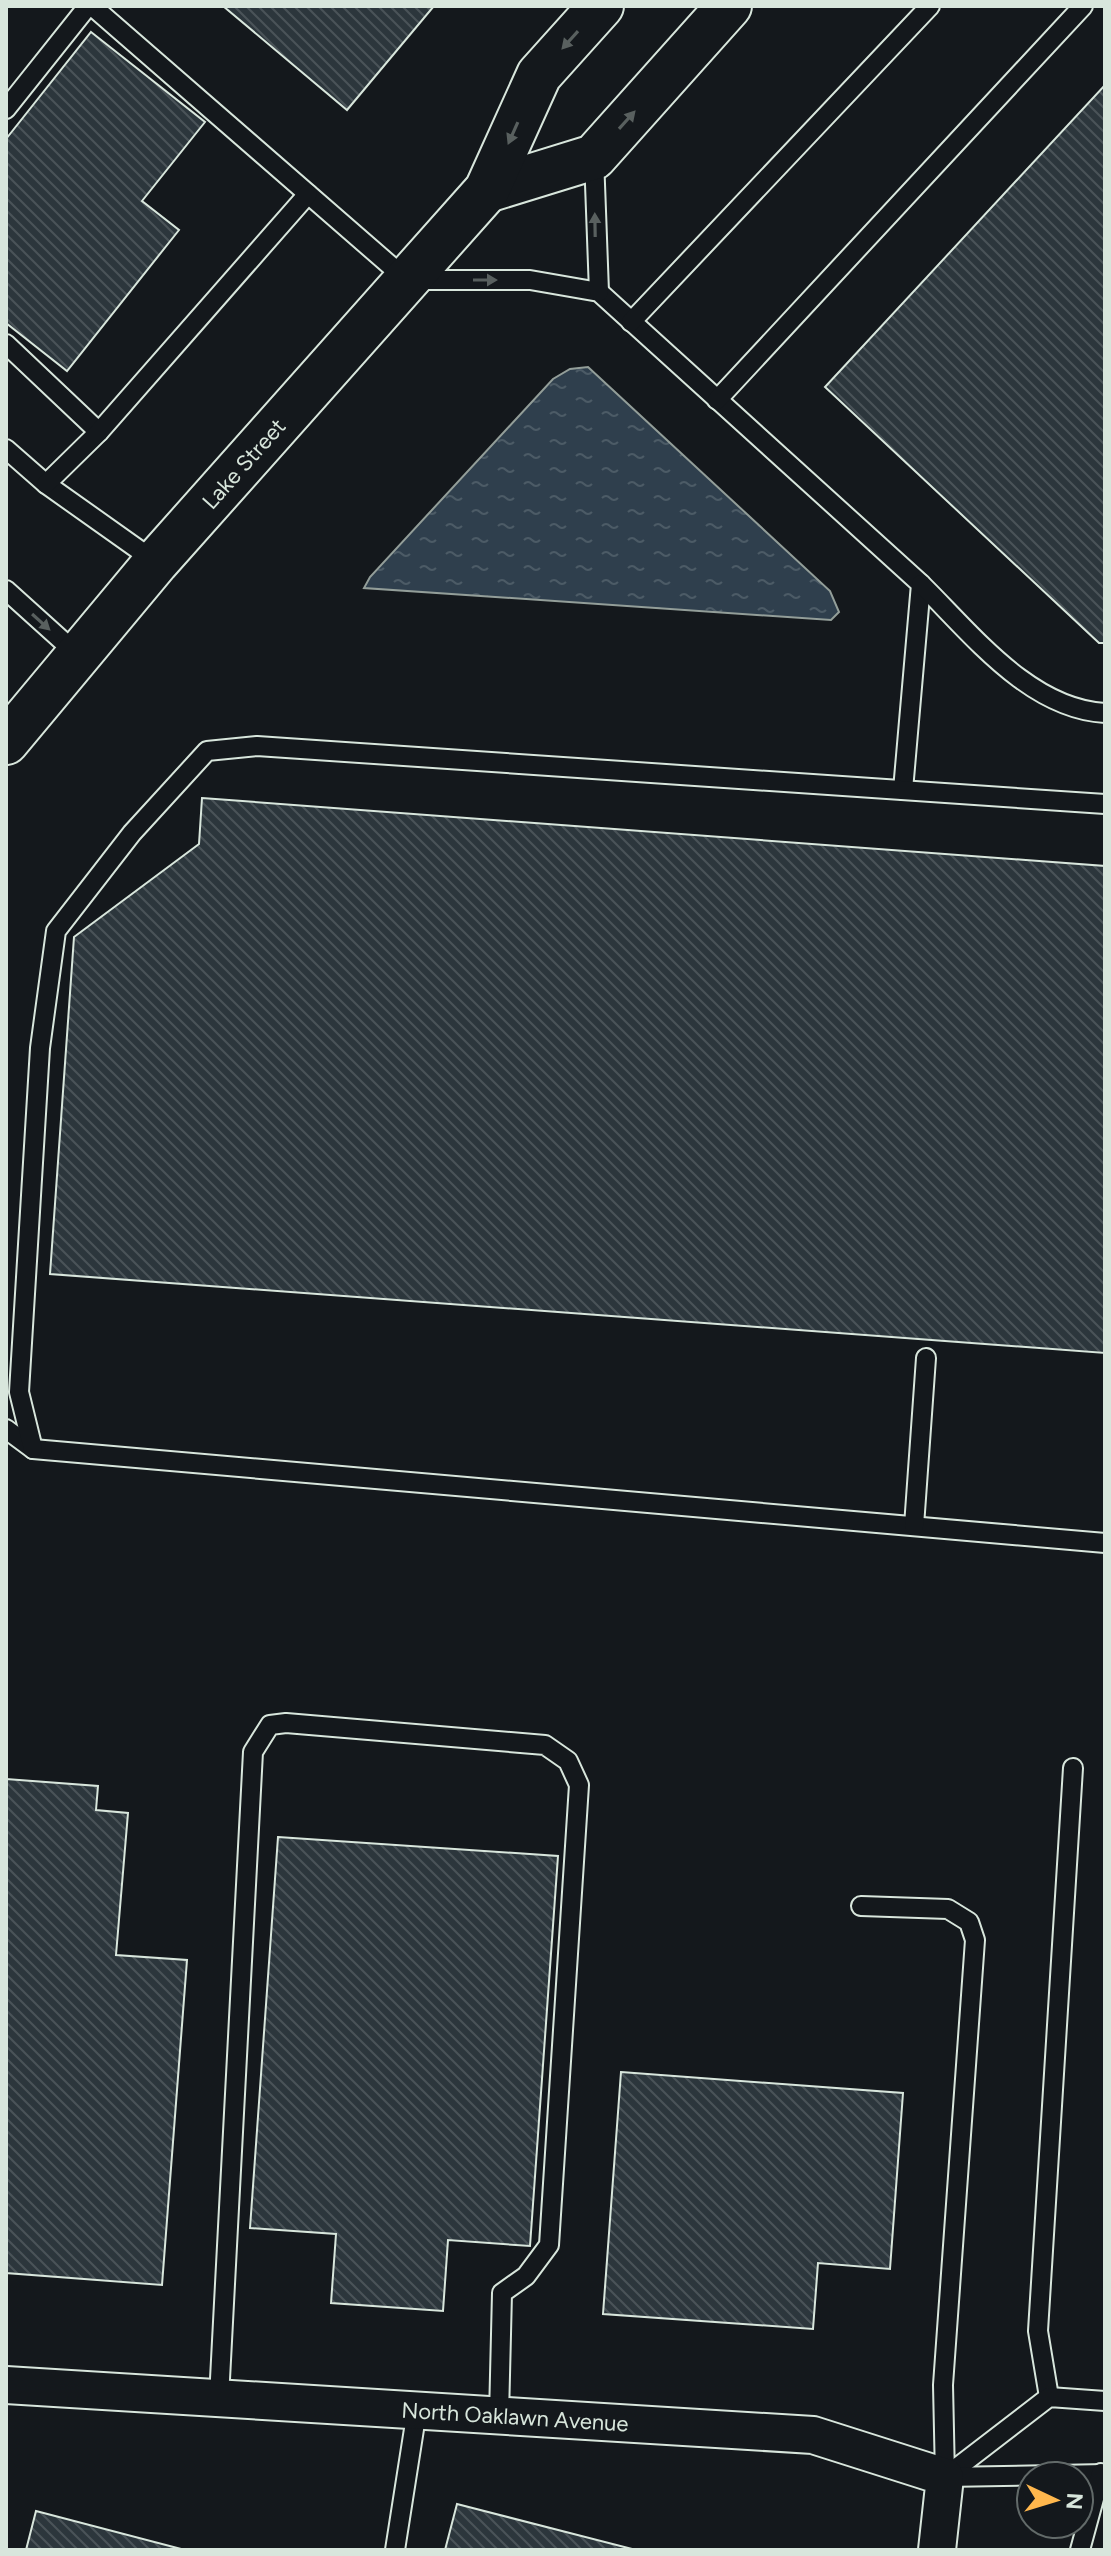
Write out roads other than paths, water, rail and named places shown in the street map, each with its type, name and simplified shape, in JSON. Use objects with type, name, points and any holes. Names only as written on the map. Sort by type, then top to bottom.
[{"type":"main road","name":"Lake Street","points":[[6,742],[156,562],[487,190],[539,75],[601,6]]},
{"type":"main road","points":[[487,190],[594,157],[729,6]]},
{"type":"street","name":"North Oaklawn Avenue","points":[[6,2385],[813,2435],[945,2477]]},
{"type":"street","points":[[937,2550],[945,2477]]},
{"type":"lane","points":[[6,109],[90,6],[407,280],[530,280],[599,292],[921,584],[990,652],[1042,694],[1090,712],[1105,713]]},
{"type":"lane","points":[[631,322],[930,6]]},
{"type":"lane","points":[[717,400],[1083,6]]},
{"type":"lane","points":[[594,157],[599,292]]},
{"type":"lane","points":[[46,484],[99,432],[308,194]]},
{"type":"lane","points":[[6,344],[99,432]]},
{"type":"lane","points":[[6,449],[46,484],[156,562]]},
{"type":"lane","points":[[903,790],[921,584]]},
{"type":"lane","points":[[6,590],[77,654]]},
{"type":"lane","points":[[33,1449],[19,1392],[40,1048],[56,931],[132,833],[207,751],[257,746],[1105,804]]},
{"type":"lane","points":[[914,1526],[926,1358]]},
{"type":"lane","points":[[6,1429],[33,1449],[1105,1543]]},
{"type":"lane","points":[[219,2398],[253,1752],[270,1725],[286,1723],[545,1745],[568,1761],[579,1785],[549,2245],[526,2276],[502,2293],[499,2416]]},
{"type":"lane","points":[[1049,2397],[1038,2331],[1073,1768]]},
{"type":"lane","points":[[861,1906],[948,1909],[969,1922],[975,1940],[943,2385],[945,2477]]},
{"type":"lane","points":[[945,2477],[1049,2397],[1105,2401]]},
{"type":"lane","points":[[395,2550],[417,2410]]},
{"type":"lane","points":[[945,2477],[1103,2474],[1080,2550]]},
{"type":"water","points":[[588,367],[830,591],[839,612],[831,620],[364,588],[370,577],[553,379],[570,369]]}]
